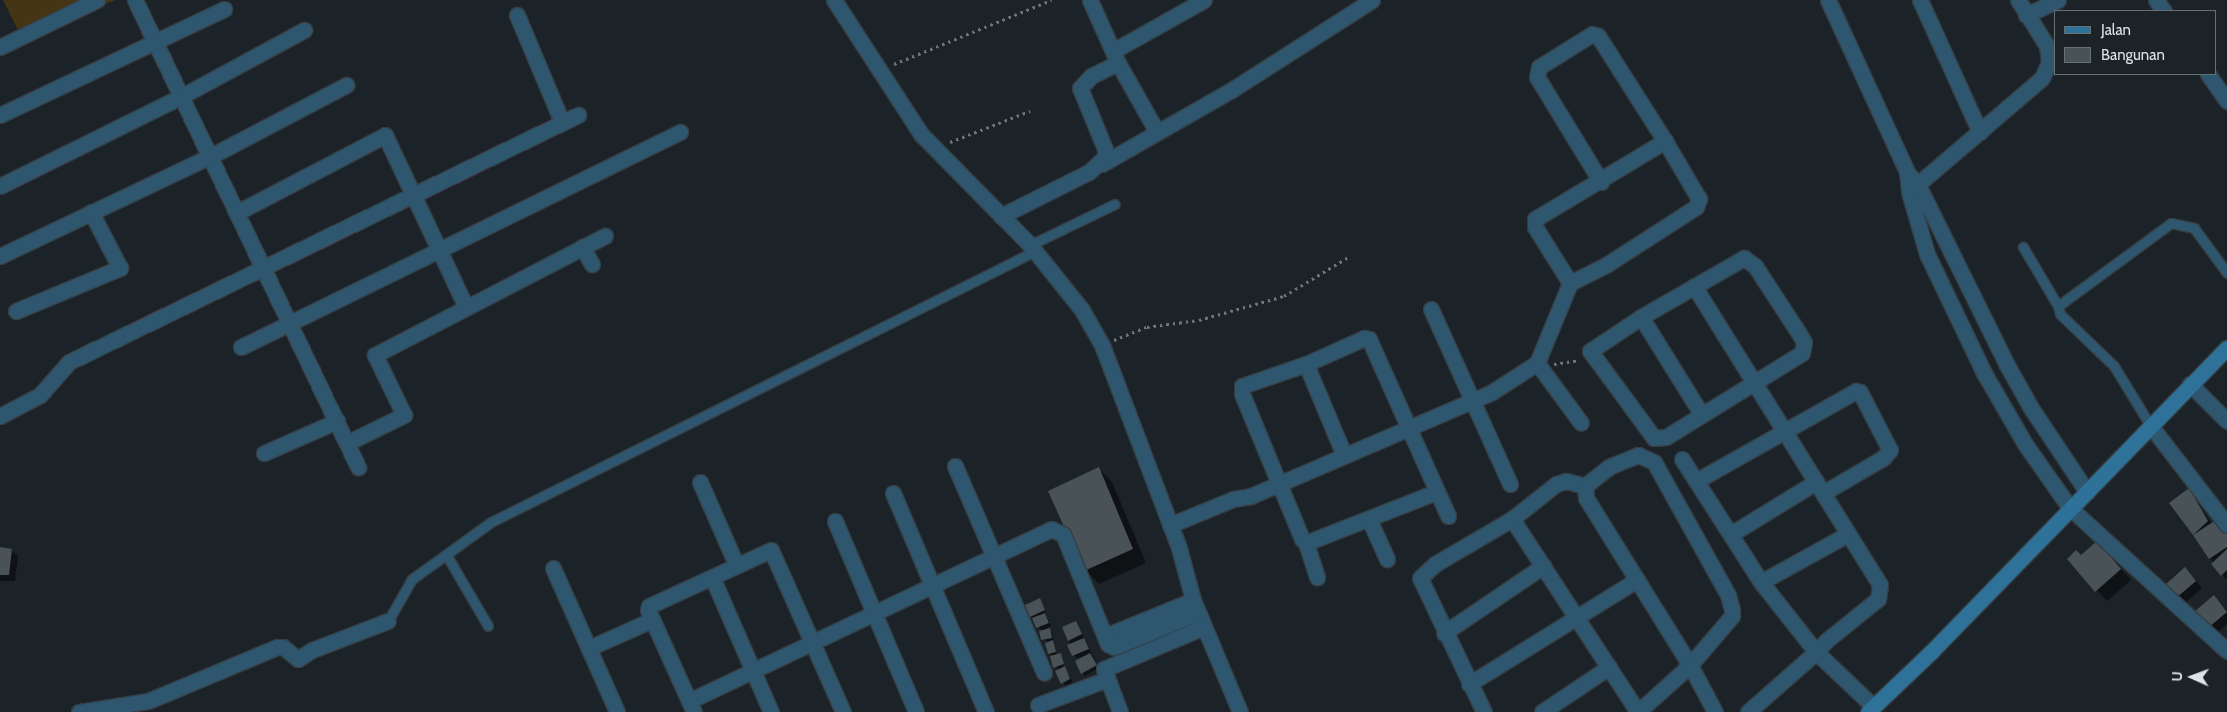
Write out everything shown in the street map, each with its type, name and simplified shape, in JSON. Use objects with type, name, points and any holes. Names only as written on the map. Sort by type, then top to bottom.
[{"type":"street","points":[[0,47],[97,0]]},
{"type":"street","points":[[135,0],[265,267],[358,467]]},
{"type":"street","points":[[834,0],[879,70],[933,148],[1033,248],[1060,278],[1102,345],[1170,525],[1198,613],[1240,712]]},
{"type":"street","points":[[1090,0],[1116,57],[1157,132]]},
{"type":"street","points":[[1102,164],[1105,149],[1080,88],[1091,76],[1116,57],[1204,0]]},
{"type":"street","points":[[1001,216],[1102,164],[1233,89],[1372,0]]},
{"type":"street","points":[[1828,0],[1913,188],[2031,408],[2087,492]]},
{"type":"street","points":[[1920,0],[1980,132]]},
{"type":"street","points":[[1913,188],[2042,78],[2049,62],[2047,46],[2018,0]]},
{"type":"street","points":[[2026,15],[2058,0]]},
{"type":"street","points":[[0,115],[224,9]]},
{"type":"street","points":[[517,15],[562,122]]},
{"type":"street","points":[[0,186],[182,96],[304,30]]},
{"type":"street","points":[[1170,525],[1233,499],[1238,492],[1279,479],[1342,450],[1469,398],[1538,365],[1570,283],[1606,265],[1696,207],[1699,199],[1664,141],[1597,35],[1591,35],[1539,67],[1539,84],[1600,182]]},
{"type":"street","points":[[2209,75],[2227,101]]},
{"type":"street","points":[[0,256],[211,156],[346,85]]},
{"type":"street","points":[[0,416],[40,395],[69,362],[578,114]]},
{"type":"street","points":[[241,347],[440,252],[680,132]]},
{"type":"street","points":[[238,212],[384,135],[466,307]]},
{"type":"street","points":[[1570,283],[1535,227],[1535,219],[1600,182],[1664,141]]},
{"type":"street","points":[[1913,188],[1928,254],[1984,374],[2025,444],[2070,508],[2227,651]]},
{"type":"street","points":[[16,311],[120,268],[91,212]]},
{"type":"street","points":[[347,443],[404,415],[375,355],[605,236]]},
{"type":"street","points":[[582,247],[592,264]]},
{"type":"street","points":[[1749,259],[1804,342],[1802,353],[1666,437],[1654,438],[1590,351],[1641,317],[1694,286],[1749,259]]},
{"type":"street","points":[[1694,286],[1880,585],[1881,594],[1748,712]]},
{"type":"street","points":[[1431,309],[1469,398],[1510,484]]},
{"type":"street","points":[[1641,317],[1702,415]]},
{"type":"street","points":[[1317,577],[1306,543],[1302,539],[1241,390],[1248,383],[1306,364],[1367,338],[1448,516]]},
{"type":"street","points":[[1682,459],[1761,582],[1816,652],[1871,709],[1931,652],[2227,348]]},
{"type":"street","points":[[1306,364],[1342,450]]},
{"type":"street","points":[[1538,365],[1581,423]]},
{"type":"street","points":[[2190,384],[2227,421]]},
{"type":"street","points":[[1696,480],[1851,392],[1860,392],[1890,450],[1883,458],[1819,487],[1730,534]]},
{"type":"street","points":[[264,453],[337,422]]},
{"type":"street","points":[[2150,425],[2227,525]]},
{"type":"street","points":[[1512,519],[1638,712],[1690,665],[1732,616],[1732,610],[1728,595],[1654,462],[1638,455],[1608,467],[1585,486]]},
{"type":"street","points":[[955,466],[996,556],[1044,673]]},
{"type":"street","points":[[1484,712],[1420,584],[1421,575],[1512,519],[1556,484],[1566,481],[1585,486]]},
{"type":"street","points":[[700,482],[736,564]]},
{"type":"street","points":[[1585,486],[1586,498],[1690,665],[1715,712]]},
{"type":"street","points":[[1306,543],[1436,492]]},
{"type":"street","points":[[894,493],[986,712]]},
{"type":"street","points":[[1369,519],[1387,559]]},
{"type":"street","points":[[835,521],[916,712]]},
{"type":"street","points":[[843,712],[813,642],[771,550],[654,602],[648,610],[692,706],[753,670],[813,642],[874,616],[1045,531],[1061,532],[1105,636],[1198,613]]},
{"type":"street","points":[[1761,582],[1848,534]]},
{"type":"street","points":[[1444,632],[1543,566]]},
{"type":"street","points":[[554,568],[617,712]]},
{"type":"street","points":[[712,577],[771,712]]},
{"type":"street","points":[[1469,684],[1637,580]]},
{"type":"street","points":[[1120,712],[1104,669],[1198,613]]},
{"type":"street","points":[[589,648],[652,620]]},
{"type":"street","points":[[79,712],[148,701],[277,647],[283,647],[298,659],[312,650],[388,621]]},
{"type":"street","points":[[1542,712],[1609,666]]},
{"type":"street","points":[[1038,705],[1107,679]]},
{"type":"lane","points":[[388,621],[412,579],[447,556],[457,546],[491,522],[604,467],[1033,248],[1115,204]]},
{"type":"lane","points":[[2058,306],[2171,223],[2194,228],[2227,273]]},
{"type":"lane","points":[[2023,247],[2058,306],[2060,314],[2114,366],[2150,425]]},
{"type":"lane","points":[[447,556],[488,626]]},
{"type":"path","points":[[879,70],[1052,0]]},
{"type":"path","points":[[933,148],[1030,111]]},
{"type":"path","points":[[1102,345],[1147,327],[1199,320],[1284,296],[1350,256]]},
{"type":"path","points":[[1538,365],[1576,361],[1590,351]]},
{"type":"shaded area","points":[[3,0],[116,0],[20,34]]},
{"type":"building","points":[[1099,467],[1133,549],[1084,571],[1048,491]]},
{"type":"building","points":[[2189,488],[2208,521],[2193,535],[2169,503]]},
{"type":"building","points":[[2219,518],[2227,530],[2227,547],[2209,559],[2193,535]]},
{"type":"building","points":[[2097,541],[2121,569],[2095,592],[2067,559],[2076,550],[2081,555]]},
{"type":"building","points":[[0,547],[12,549],[9,575],[0,575]]},
{"type":"building","points":[[2227,549],[2227,570],[2221,576],[2211,564]]},
{"type":"building","points":[[2185,567],[2196,581],[2176,598],[2165,585]]},
{"type":"building","points":[[2214,595],[2227,612],[2208,628],[2194,612]]},
{"type":"building","points":[[1040,598],[1045,610],[1030,617],[1025,605]]},
{"type":"building","points":[[1045,613],[1049,623],[1036,628],[1032,618]]},
{"type":"building","points":[[1076,621],[1082,634],[1068,641],[1062,627]]},
{"type":"building","points":[[1050,628],[1052,638],[1041,640],[1039,631]]},
{"type":"building","points":[[1084,638],[1089,649],[1072,656],[1067,645]]},
{"type":"building","points":[[1053,640],[1056,652],[1048,654],[1045,643]]},
{"type":"building","points":[[1061,653],[1064,664],[1053,668],[1050,656]]},
{"type":"building","points":[[1090,653],[1097,665],[1081,674],[1075,661]]},
{"type":"building","points":[[1065,666],[1070,679],[1061,684],[1055,671]]}]
